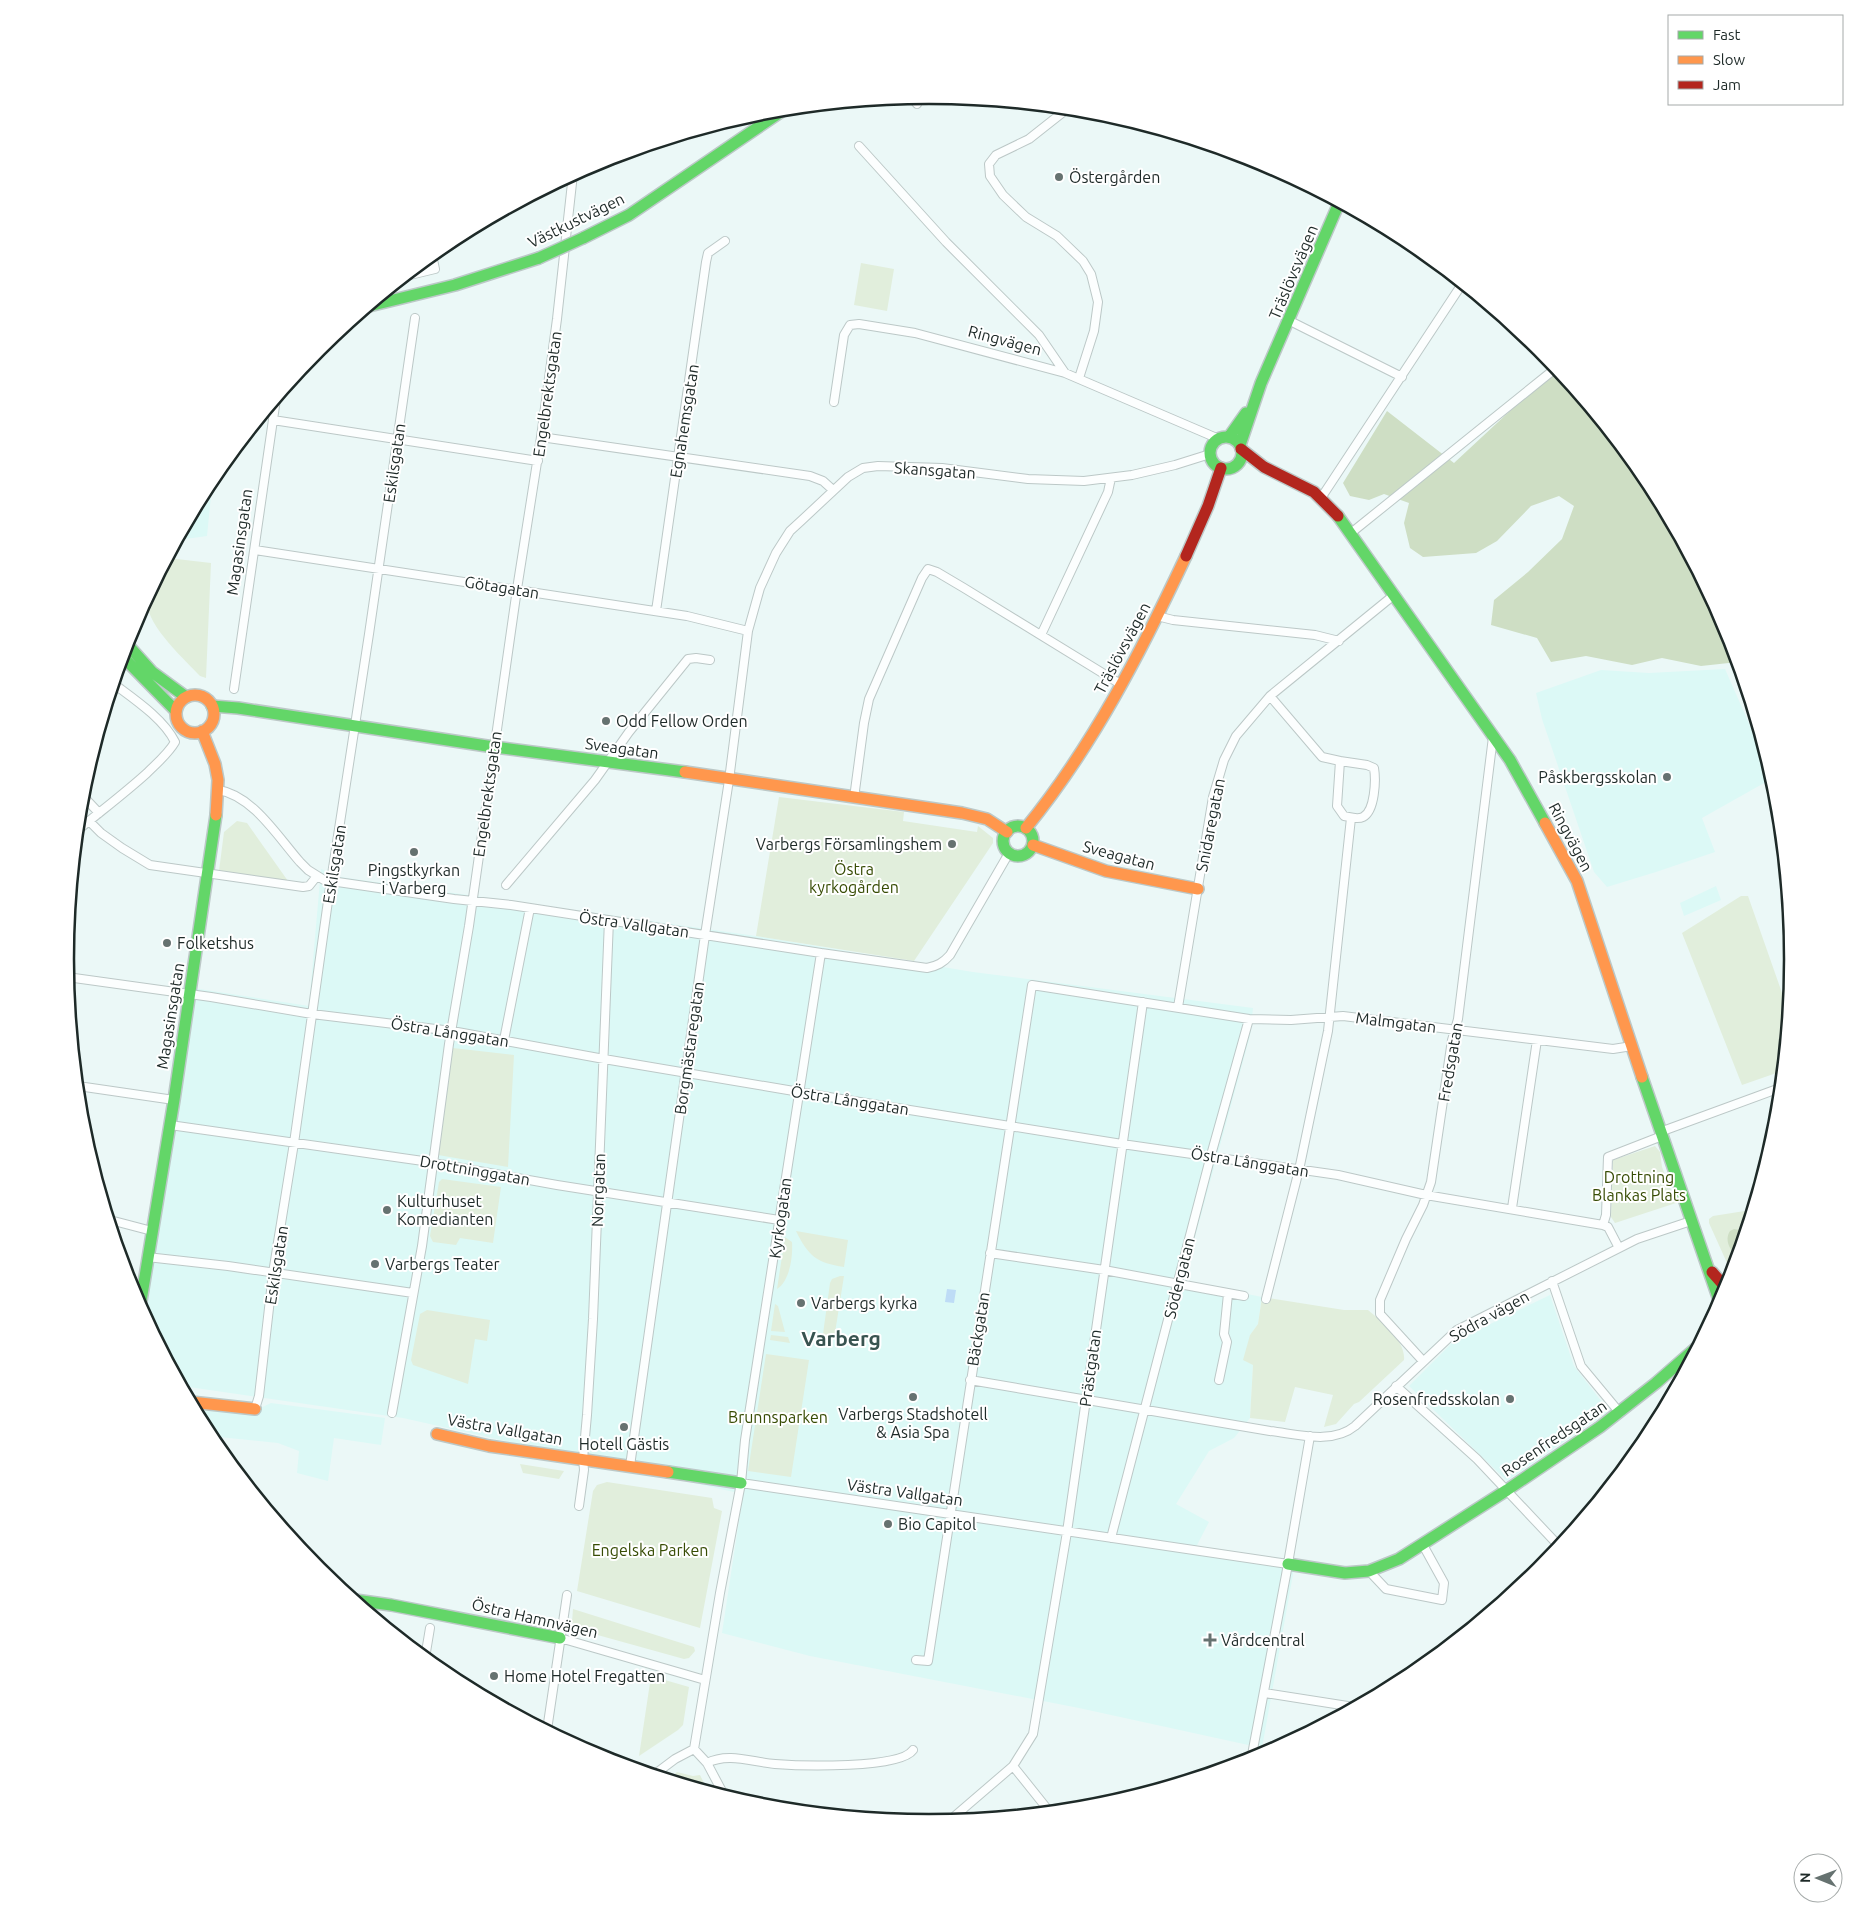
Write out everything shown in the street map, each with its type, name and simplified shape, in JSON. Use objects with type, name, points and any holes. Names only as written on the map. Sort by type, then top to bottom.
[{"type":"street","points":[[1060,114],[1029,139],[996,155],[990,164],[990,176],[1003,195],[1026,216],[1057,236],[1083,262],[1091,274],[1098,302],[1094,331],[1079,378]]},
{"type":"street","name":"Västkustvägen","points":[[380,304],[429,293],[487,276],[539,258],[582,238],[629,215],[770,119]]},
{"type":"street","points":[[859,146],[946,242],[1039,335],[1065,373]]},
{"type":"street","name":"Engelbrektsgatan","points":[[392,1413],[434,1163],[517,589],[542,437],[572,183]]},
{"type":"street","name":"Träslövsvägen","points":[[1241,447],[1250,408],[1290,321],[1330,228],[1337,207]]},
{"type":"street","name":"Egnahemsgatan","points":[[656,611],[708,253],[725,241]]},
{"type":"street","points":[[418,273],[435,269],[434,262]]},
{"type":"street","points":[[1321,498],[1459,288]]},
{"type":"street","name":"Eskilsgatan","points":[[255,1409],[259,1396],[273,1273],[294,1143],[415,318]]},
{"type":"street","points":[[1290,321],[1402,377]]},
{"type":"street","name":"Ringvägen","points":[[834,402],[844,335],[850,325],[859,324],[915,333],[1065,373],[1224,438]]},
{"type":"street","points":[[1351,532],[1551,372]]},
{"type":"street","name":"Träslövsvägen","points":[[1224,438],[1250,408]]},
{"type":"street","name":"Magasinsgatan","points":[[234,689],[275,409]]},
{"type":"street","points":[[273,420],[538,460]]},
{"type":"street","points":[[542,437],[810,476],[823,482],[833,490]]},
{"type":"street","points":[[1224,438],[1235,440],[1241,447],[1242,457],[1236,466],[1230,468],[1221,468],[1214,462],[1210,454],[1212,447],[1224,438]]},
{"type":"street","name":"Ringvägen","points":[[1241,447],[1262,467],[1300,484],[1321,498],[1351,532],[1517,771],[1577,881],[1690,1221],[1716,1292]]},
{"type":"street","name":"Skansgatan","points":[[748,631],[760,588],[782,542],[833,490],[857,470],[878,466],[942,468],[1047,480],[1084,481],[1110,478],[1175,465],[1210,454]]},
{"type":"street","name":"Ringvägen","points":[[1236,466],[1262,467]]},
{"type":"street","name":"Träslövsvägen","points":[[1026,828],[1087,744],[1122,684],[1200,526],[1221,468]]},
{"type":"street","points":[[1041,635],[1108,492],[1110,478]]},
{"type":"street","name":"Götagatan","points":[[255,550],[379,567],[687,616],[748,631]]},
{"type":"street","points":[[854,798],[869,699],[922,578],[928,569],[945,577],[1122,684]]},
{"type":"street","name":"Snidaregatan","points":[[1178,1007],[1213,797],[1224,760],[1236,736],[1270,696],[1394,595]]},
{"type":"street","points":[[1157,616],[1173,620],[1315,635],[1339,641]]},
{"type":"street","name":"Borgmästaregatan","points":[[630,1466],[705,935],[730,780],[748,631]]},
{"type":"street","points":[[132,650],[152,672],[186,697]]},
{"type":"street","points":[[506,885],[580,798],[688,660],[696,658],[710,660]]},
{"type":"street","points":[[128,662],[176,711]]},
{"type":"street","points":[[85,825],[123,795],[171,749],[175,742],[172,735],[145,708],[118,687]]},
{"type":"street","points":[[201,696],[212,706],[214,716],[212,721],[202,731],[193,733],[181,727],[176,720],[176,711],[179,703],[186,697],[201,696]]},
{"type":"street","points":[[1270,696],[1322,757],[1374,768],[1373,797],[1370,811],[1365,816],[1351,818],[1344,816],[1337,806],[1340,761]]},
{"type":"street","name":"Sveagatan","points":[[212,706],[494,747],[608,761],[976,816],[987,819],[1007,832]]},
{"type":"street","name":"Magasinsgatan","points":[[142,1293],[209,874],[218,790],[215,764],[202,731]]},
{"type":"street","name":"Fredsgatan","points":[[1424,1362],[1380,1314],[1379,1308],[1380,1300],[1431,1182],[1458,1018],[1493,737]]},
{"type":"street","name":"Östra Vallgatan","points":[[218,790],[230,793],[251,806],[300,862],[317,876],[331,882],[530,908],[927,968],[944,962],[950,955],[1009,853]]},
{"type":"street","points":[[88,802],[99,813]]},
{"type":"street","points":[[1266,1299],[1299,1170],[1328,1031],[1351,818]]},
{"type":"street","points":[[89,821],[101,833],[150,865],[303,887],[309,886],[317,876]]},
{"type":"street","points":[[1018,826],[1026,828],[1033,838],[1032,845],[1025,855],[1016,856],[1009,853],[1003,840],[1007,832],[1018,826]]},
{"type":"street","name":"Sveagatan","points":[[1032,845],[1078,863],[1136,879],[1198,889]]},
{"type":"street","points":[[504,1040],[530,908]]},
{"type":"street","name":"Norrgatan","points":[[579,1506],[584,1470],[583,1459],[588,1415],[593,1319],[609,920]]},
{"type":"street","name":"Kyrkogatan","points":[[694,1749],[741,1483],[745,1440],[821,953]]},
{"type":"street","name":"Östra Långgatan","points":[[75,978],[312,1014],[452,1030],[604,1059],[798,1092],[1122,1144],[1211,1155],[1338,1175],[1426,1195],[1512,1208],[1603,1225]]},
{"type":"street","name":"Bäckgatan","points":[[916,1660],[928,1661],[1032,985],[1143,1002]]},
{"type":"street","points":[[1143,1002],[1249,1019]]},
{"type":"street","name":"Prästgatan","points":[[1012,1766],[1033,1734],[1067,1532],[1143,1002]]},
{"type":"street","name":"Malmgatan","points":[[1249,1019],[1291,1020],[1342,1016],[1613,1050],[1632,1046]]},
{"type":"street","name":"Södergatan","points":[[1111,1538],[1211,1155],[1249,1019]]},
{"type":"street","points":[[1512,1208],[1537,1040]]},
{"type":"street","points":[[84,1087],[174,1100]]},
{"type":"street","points":[[1619,1248],[1608,1227],[1603,1225],[1606,1215],[1608,1157],[1661,1134],[1774,1090]]},
{"type":"street","name":"Drottninggatan","points":[[170,1125],[434,1163],[779,1220]]},
{"type":"street","points":[[115,1221],[152,1231]]},
{"type":"street","name":"Södra vägen","points":[[970,1380],[1310,1436],[1339,1435],[1348,1432],[1457,1330],[1637,1239],[1690,1221]]},
{"type":"street","points":[[990,1253],[1104,1270],[1244,1296]]},
{"type":"street","points":[[148,1257],[228,1266],[413,1293]]},
{"type":"street","points":[[1706,1264],[1720,1283]]},
{"type":"street","points":[[1552,1281],[1581,1366],[1620,1413]]},
{"type":"street","points":[[1219,1380],[1227,1342],[1224,1334],[1228,1294]]},
{"type":"street","name":"Rosenfredsgatan","points":[[1369,1571],[1399,1560],[1507,1490],[1620,1413],[1686,1357]]},
{"type":"street","points":[[1396,1386],[1507,1490],[1555,1541]]},
{"type":"street","points":[[198,1403],[255,1409]]},
{"type":"street","name":"Västra Vallgatan","points":[[437,1434],[489,1446],[950,1515],[1345,1573],[1369,1571]]},
{"type":"street","points":[[1254,1750],[1310,1436]]},
{"type":"street","points":[[1369,1571],[1386,1589],[1442,1600],[1444,1583],[1422,1545]]},
{"type":"street","points":[[548,1724],[567,1595]]},
{"type":"street","name":"Östra Hamnvägen","points":[[364,1601],[560,1638],[706,1680]]},
{"type":"street","points":[[427,1651],[430,1628]]},
{"type":"street","points":[[1265,1693],[1346,1706]]},
{"type":"street","points":[[660,1771],[694,1749],[707,1763],[720,1788]]},
{"type":"street","points":[[707,1763],[717,1759],[730,1758],[799,1766],[840,1766],[897,1759],[910,1755],[913,1750]]},
{"type":"street","points":[[958,1813],[1012,1766],[1045,1806]]},
{"type":"shaded area","points":[[211,495],[207,536],[184,539]]},
{"type":"shaded area","name":"Påskbergsskolan","points":[[1725,669],[1754,735],[1766,782],[1702,818],[1715,852],[1607,887],[1594,872],[1542,719],[1536,693],[1601,670],[1649,673]]},
{"type":"shaded area","points":[[321,869],[340,877],[756,936],[973,972],[1253,1008],[1250,1036],[1183,1281],[1262,1297],[1258,1324],[1250,1335],[1253,1365],[1250,1418],[1234,1438],[1209,1451],[1176,1504],[1209,1522],[1195,1549],[1295,1563],[1262,1746],[1259,1747],[1079,1708],[810,1656],[722,1633],[743,1494],[403,1418],[188,1387],[141,1291],[186,987],[309,1006]]},
{"type":"shaded area","points":[[1716,886],[1721,900],[1684,916],[1680,903]]},
{"type":"shaded area","points":[[947,1289],[956,1290],[954,1303],[945,1302]]},
{"type":"shaded area","name":"Rosenfredsskolan","points":[[1550,1295],[1574,1366],[1609,1411],[1507,1481],[1409,1386],[1453,1342]]},
{"type":"shaded area","points":[[271,1403],[385,1418],[381,1445],[334,1438],[328,1481],[297,1473],[299,1451],[278,1443],[220,1437],[201,1407],[252,1412]]},
{"type":"green space","points":[[861,263],[894,269],[887,311],[854,305]]},
{"type":"green space","points":[[1551,373],[1608,438],[1670,531],[1696,581],[1731,663],[1701,666],[1662,658],[1632,665],[1586,656],[1551,662],[1537,638],[1491,625],[1494,600],[1528,572],[1562,539],[1574,506],[1559,496],[1531,506],[1497,541],[1476,553],[1423,557],[1410,548],[1404,523],[1409,503],[1384,494],[1369,500],[1350,496],[1343,483],[1387,411],[1454,463]]},
{"type":"green space","points":[[174,559],[211,563],[206,678],[200,676],[165,639],[149,610]]},
{"type":"green space","name":"Östra kyrkogården","points":[[779,797],[904,812],[903,821],[977,832],[978,826],[993,838],[993,843],[914,961],[756,936]]},
{"type":"green space","points":[[237,821],[247,823],[288,881],[219,871],[224,832]]},
{"type":"green space","points":[[1741,896],[1748,896],[1783,995],[1777,1073],[1742,1085],[1682,933]]},
{"type":"green space","points":[[453,1048],[514,1055],[508,1167],[438,1155]]},
{"type":"green space","name":"Drottning Blankas Plats","points":[[1655,1146],[1660,1152],[1662,1167],[1676,1203],[1615,1223],[1611,1217],[1613,1160]]},
{"type":"green space","points":[[442,1179],[501,1187],[493,1243],[460,1238],[456,1245],[433,1242],[430,1236],[439,1182]]},
{"type":"green space","points":[[1746,1211],[1727,1264],[1709,1223],[1709,1219],[1713,1216]]},
{"type":"green space","points":[[1734,1229],[1740,1230],[1732,1251],[1728,1241],[1730,1231]]},
{"type":"green space","points":[[796,1231],[848,1240],[844,1267],[827,1263],[814,1257],[805,1247]]},
{"type":"green space","points":[[785,1237],[792,1242],[791,1261],[785,1280],[777,1289]]},
{"type":"green space","points":[[844,1276],[834,1339],[827,1338],[823,1334],[830,1283],[832,1279]]},
{"type":"green space","points":[[1262,1297],[1344,1310],[1368,1310],[1392,1332],[1404,1353],[1404,1360],[1359,1402],[1354,1404],[1336,1424],[1324,1427],[1333,1395],[1295,1387],[1285,1422],[1250,1418],[1253,1365],[1243,1360],[1250,1335],[1258,1324]]},
{"type":"green space","points":[[775,1304],[778,1306],[785,1332],[771,1331]]},
{"type":"green space","points":[[427,1310],[490,1320],[487,1341],[475,1339],[468,1384],[413,1365],[411,1360],[420,1314]]},
{"type":"green space","points":[[771,1335],[788,1337],[790,1343],[770,1340]]},
{"type":"green space","name":"Brunnsparken","points":[[766,1354],[809,1360],[791,1477],[748,1471]]},
{"type":"green space","points":[[520,1464],[564,1471],[559,1479],[523,1473]]},
{"type":"green space","name":"Engelska Parken","points":[[607,1482],[712,1498],[714,1508],[722,1511],[700,1628],[577,1591],[593,1491],[597,1485]]},
{"type":"green space","points":[[573,1609],[694,1647],[695,1651],[689,1658],[684,1659],[576,1629],[572,1622]]},
{"type":"green space","points":[[651,1676],[689,1687],[683,1725],[639,1756]]},
{"type":"green space","points":[[677,1772],[693,1776],[700,1775],[704,1784],[674,1775]]},
{"type":"traffic: fast","points":[[583,238],[629,215],[771,119]]},
{"type":"traffic: fast","points":[[1240,445],[1261,383],[1337,208]]},
{"type":"traffic: fast","points":[[539,258],[583,238]]},
{"type":"traffic: fast","points":[[380,303],[455,285],[539,258]]},
{"type":"traffic: fast","points":[[1229,437],[1246,413]]},
{"type":"traffic: fast","points":[[1226,437],[1237,442],[1242,453],[1237,464],[1226,469],[1215,464],[1210,453],[1215,442],[1226,437]]},
{"type":"traffic: fast","points":[[1338,516],[1510,760],[1545,823]]},
{"type":"traffic: fast","points":[[132,650],[152,672],[186,697]]},
{"type":"traffic: fast","points":[[128,662],[176,711]]},
{"type":"traffic: fast","points":[[212,706],[238,708],[487,746],[685,772]]},
{"type":"traffic: fast","points":[[142,1293],[174,1100],[216,815]]},
{"type":"traffic: fast","points":[[1018,826],[1024,827],[1032,835],[1033,841],[1032,847],[1024,855],[1018,856],[1012,855],[1004,847],[1003,841],[1004,835],[1012,827],[1018,826]]},
{"type":"traffic: fast","points":[[1642,1077],[1716,1292]]},
{"type":"traffic: fast","points":[[1288,1564],[1345,1573],[1369,1571],[1399,1559],[1507,1490],[1600,1427],[1686,1357]]},
{"type":"traffic: fast","points":[[668,1472],[741,1483]]},
{"type":"traffic: fast","points":[[364,1601],[560,1638]]},
{"type":"traffic: slow","points":[[1026,828],[1050,797],[1094,731],[1133,663],[1186,556]]},
{"type":"traffic: slow","points":[[195,695],[208,701],[214,714],[208,727],[195,733],[182,727],[176,714],[182,701],[195,695]]},
{"type":"traffic: slow","points":[[202,731],[215,764],[218,780],[216,815]]},
{"type":"traffic: slow","points":[[685,772],[962,813],[987,819],[1007,832]]},
{"type":"traffic: slow","points":[[1545,823],[1577,881],[1642,1077]]},
{"type":"traffic: slow","points":[[1033,845],[1106,871],[1198,889]]},
{"type":"traffic: slow","points":[[198,1403],[255,1409]]},
{"type":"traffic: slow","points":[[437,1434],[489,1446],[668,1472]]},
{"type":"traffic: jam","points":[[1241,449],[1264,467],[1314,492],[1338,516]]},
{"type":"traffic: jam","points":[[1186,556],[1208,506],[1221,468]]},
{"type":"traffic: jam","points":[[1712,1272],[1721,1282]]},
{"type":"place","name":"Östergården","points":[[1059,177]]},
{"type":"place","name":"Odd Fellow Orden","points":[[606,721]]},
{"type":"place","name":"Påskbergsskolan","points":[[1667,777]]},
{"type":"place","name":"Varbergs Församlingshem","points":[[952,844]]},
{"type":"place","name":"Pingstkyrkan i Varberg","points":[[414,852]]},
{"type":"place","name":"Folketshus","points":[[167,943]]},
{"type":"place","name":"Kulturhuset Komedianten","points":[[387,1210]]},
{"type":"place","name":"Varbergs Teater","points":[[375,1264]]},
{"type":"place","name":"Varbergs kyrka","points":[[801,1303]]},
{"type":"place","name":"Varbergs Stadshotell & Asia Spa","points":[[913,1397]]},
{"type":"place","name":"Rosenfredsskolan","points":[[1510,1399]]},
{"type":"place","name":"Hotell Gästis","points":[[624,1427]]},
{"type":"place","name":"Bio Capitol","points":[[888,1524]]},
{"type":"place","name":"Vårdcentral","points":[[1210,1640]]},
{"type":"place","name":"Home Hotel Fregatten","points":[[494,1676]]},
{"type":"district","name":"Varberg","points":[[841,1338]]}]
